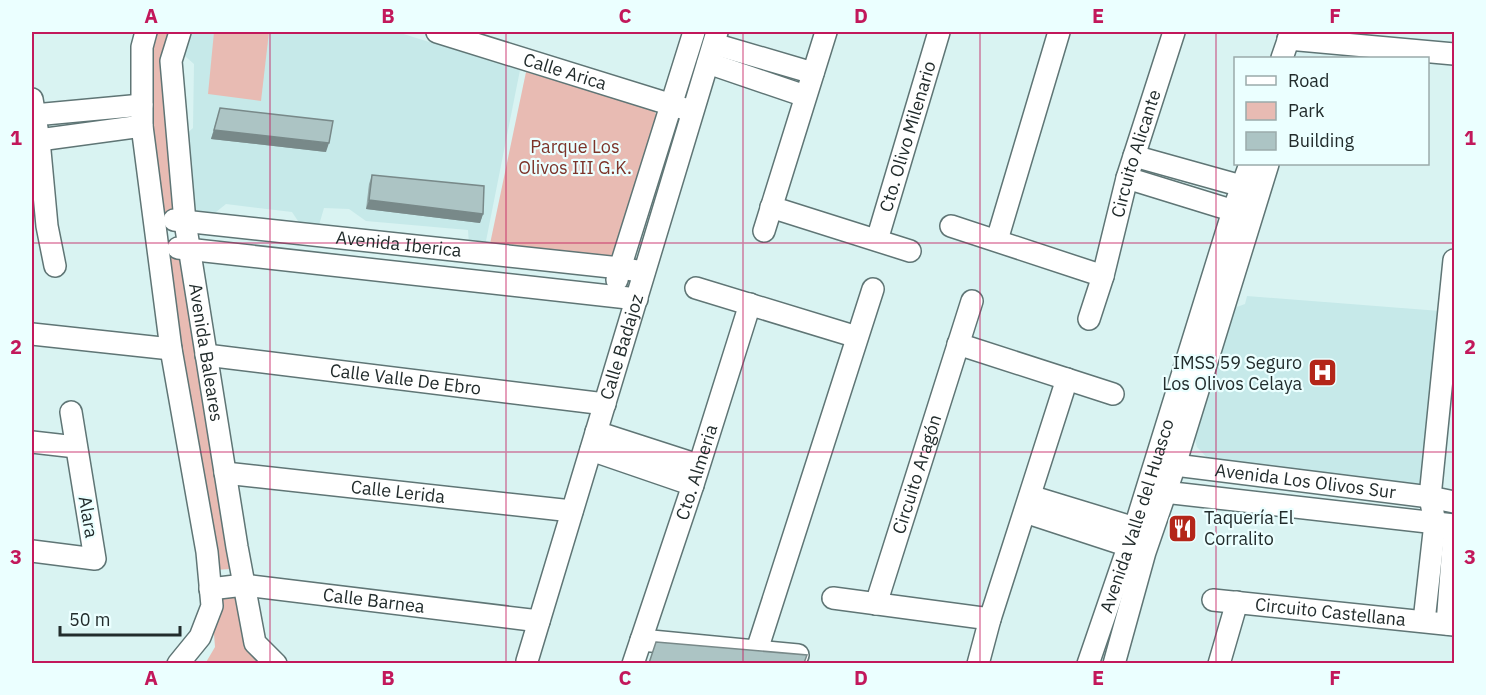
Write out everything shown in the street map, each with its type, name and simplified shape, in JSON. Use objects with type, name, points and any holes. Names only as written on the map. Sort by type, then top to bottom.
[{"type":"street","name":"Avenida Baleares","points":[[146,32],[142,47],[142,116],[171,349],[207,552],[212,606],[200,638],[178,663]]},
{"type":"street","name":"Avenida Baleares","points":[[180,32],[171,62],[189,249],[255,643],[276,663]]},
{"type":"street","name":"Calle Arica","points":[[437,32],[693,112]]},
{"type":"street","name":"Calle Badajoz","points":[[615,296],[620,268],[694,32]]},
{"type":"street","points":[[764,231],[826,32]]},
{"type":"street","name":"Cto. Olivo Milenario","points":[[877,240],[939,32]]},
{"type":"street","points":[[997,240],[1059,32]]},
{"type":"street","name":"Circuito Alicante","points":[[1089,319],[1103,276],[1127,178],[1174,32]]},
{"type":"street","points":[[1297,43],[1455,54]]},
{"type":"street","points":[[713,46],[813,73]]},
{"type":"street","points":[[713,46],[805,96]]},
{"type":"street","name":"Calle Badajoz","points":[[527,661],[713,46]]},
{"type":"street","points":[[55,266],[39,225],[39,140],[33,107],[142,116]]},
{"type":"street","points":[[39,140],[142,116]]},
{"type":"street","points":[[1134,156],[1251,189]]},
{"type":"street","name":"Avenida Valle del Huasco","points":[[1250,165],[1251,189]]},
{"type":"street","name":"Avenida Valle del Huasco","points":[[1088,663],[1140,539],[1251,189],[1267,165]]},
{"type":"street","points":[[1127,178],[1242,214]]},
{"type":"street","points":[[771,207],[910,251]]},
{"type":"street","name":"Avenida Iberica","points":[[154,216],[185,222],[644,272]]},
{"type":"street","points":[[951,226],[1103,276]]},
{"type":"street","name":"Avenida Iberica","points":[[158,247],[637,298]]},
{"type":"street","points":[[414,274],[418,247]]},
{"type":"street","name":"Circuito Castellana","points":[[1424,621],[1445,524],[1430,497],[1455,260]]},
{"type":"street","points":[[696,288],[857,337]]},
{"type":"street","points":[[757,650],[873,289]]},
{"type":"street","name":"Circuito Aragón","points":[[876,604],[972,301]]},
{"type":"street","name":"Cto. Almeria","points":[[633,663],[750,304]]},
{"type":"street","points":[[32,334],[171,349]]},
{"type":"street","points":[[958,344],[1113,394]]},
{"type":"street","name":"Calle Valle De Ebro","points":[[206,355],[605,404]]},
{"type":"street","points":[[978,663],[1067,379]]},
{"type":"street","name":"Alara","points":[[32,551],[95,559],[70,412]]},
{"type":"street","points":[[593,441],[696,475]]},
{"type":"street","points":[[32,442],[76,447]]},
{"type":"street","name":"Avenida Los Olivos Sur","points":[[1165,462],[1455,502]]},
{"type":"street","name":"Calle Lerida","points":[[225,473],[572,511]]},
{"type":"street","name":"Avenida Los Olivos Sur","points":[[1156,489],[1445,524]]},
{"type":"street","points":[[1028,504],[1140,539]]},
{"type":"street","name":"Circuito Castellana","points":[[1213,600],[1451,624],[1455,533]]},
{"type":"street","name":"Avenida Valle del Huasco","points":[[1114,663],[1140,539]]},
{"type":"street","name":"Calle Barnea","points":[[210,589],[244,585],[539,621]]},
{"type":"street","points":[[833,598],[990,619]]},
{"type":"street","name":"Circuito Castellana","points":[[1219,663],[1237,602]]},
{"type":"street","points":[[641,640],[798,655]]},
{"type":"shaded area","points":[[185,32],[397,32],[520,70],[485,246],[469,244],[468,230],[366,221],[349,209],[324,208],[319,225],[300,224],[292,212],[226,204],[211,216],[195,215],[183,137],[193,128],[194,64],[179,51]]},
{"type":"shaded area","name":"IMSS 59 Seguro Los Olivos Celaya","points":[[1247,296],[1440,311],[1421,487],[1211,462],[1197,447],[1194,435],[1234,308],[1245,304]]},
{"type":"green space","points":[[148,32],[173,32],[181,214],[157,212],[145,49]]},
{"type":"green space","points":[[214,32],[269,32],[261,101],[208,94]]},
{"type":"green space","name":"Parque Los Olivos III G.K.","points":[[526,72],[652,108],[656,114],[656,123],[612,259],[490,244]]},
{"type":"green space","points":[[183,251],[230,569],[215,570],[166,252]]},
{"type":"green space","points":[[237,592],[242,637],[257,663],[205,664],[215,647],[211,595]]},
{"type":"building","points":[[220,108],[333,121],[329,143],[214,130]]},
{"type":"building","points":[[372,175],[484,186],[483,214],[369,200]]},
{"type":"building","points":[[656,642],[807,655],[804,663],[649,663]]},
{"type":"place","name":"IMSS 59 Seguro Los Olivos Celaya","points":[[1323,373]]},
{"type":"place","name":"Taquería El Corralito","points":[[1183,528]]}]
